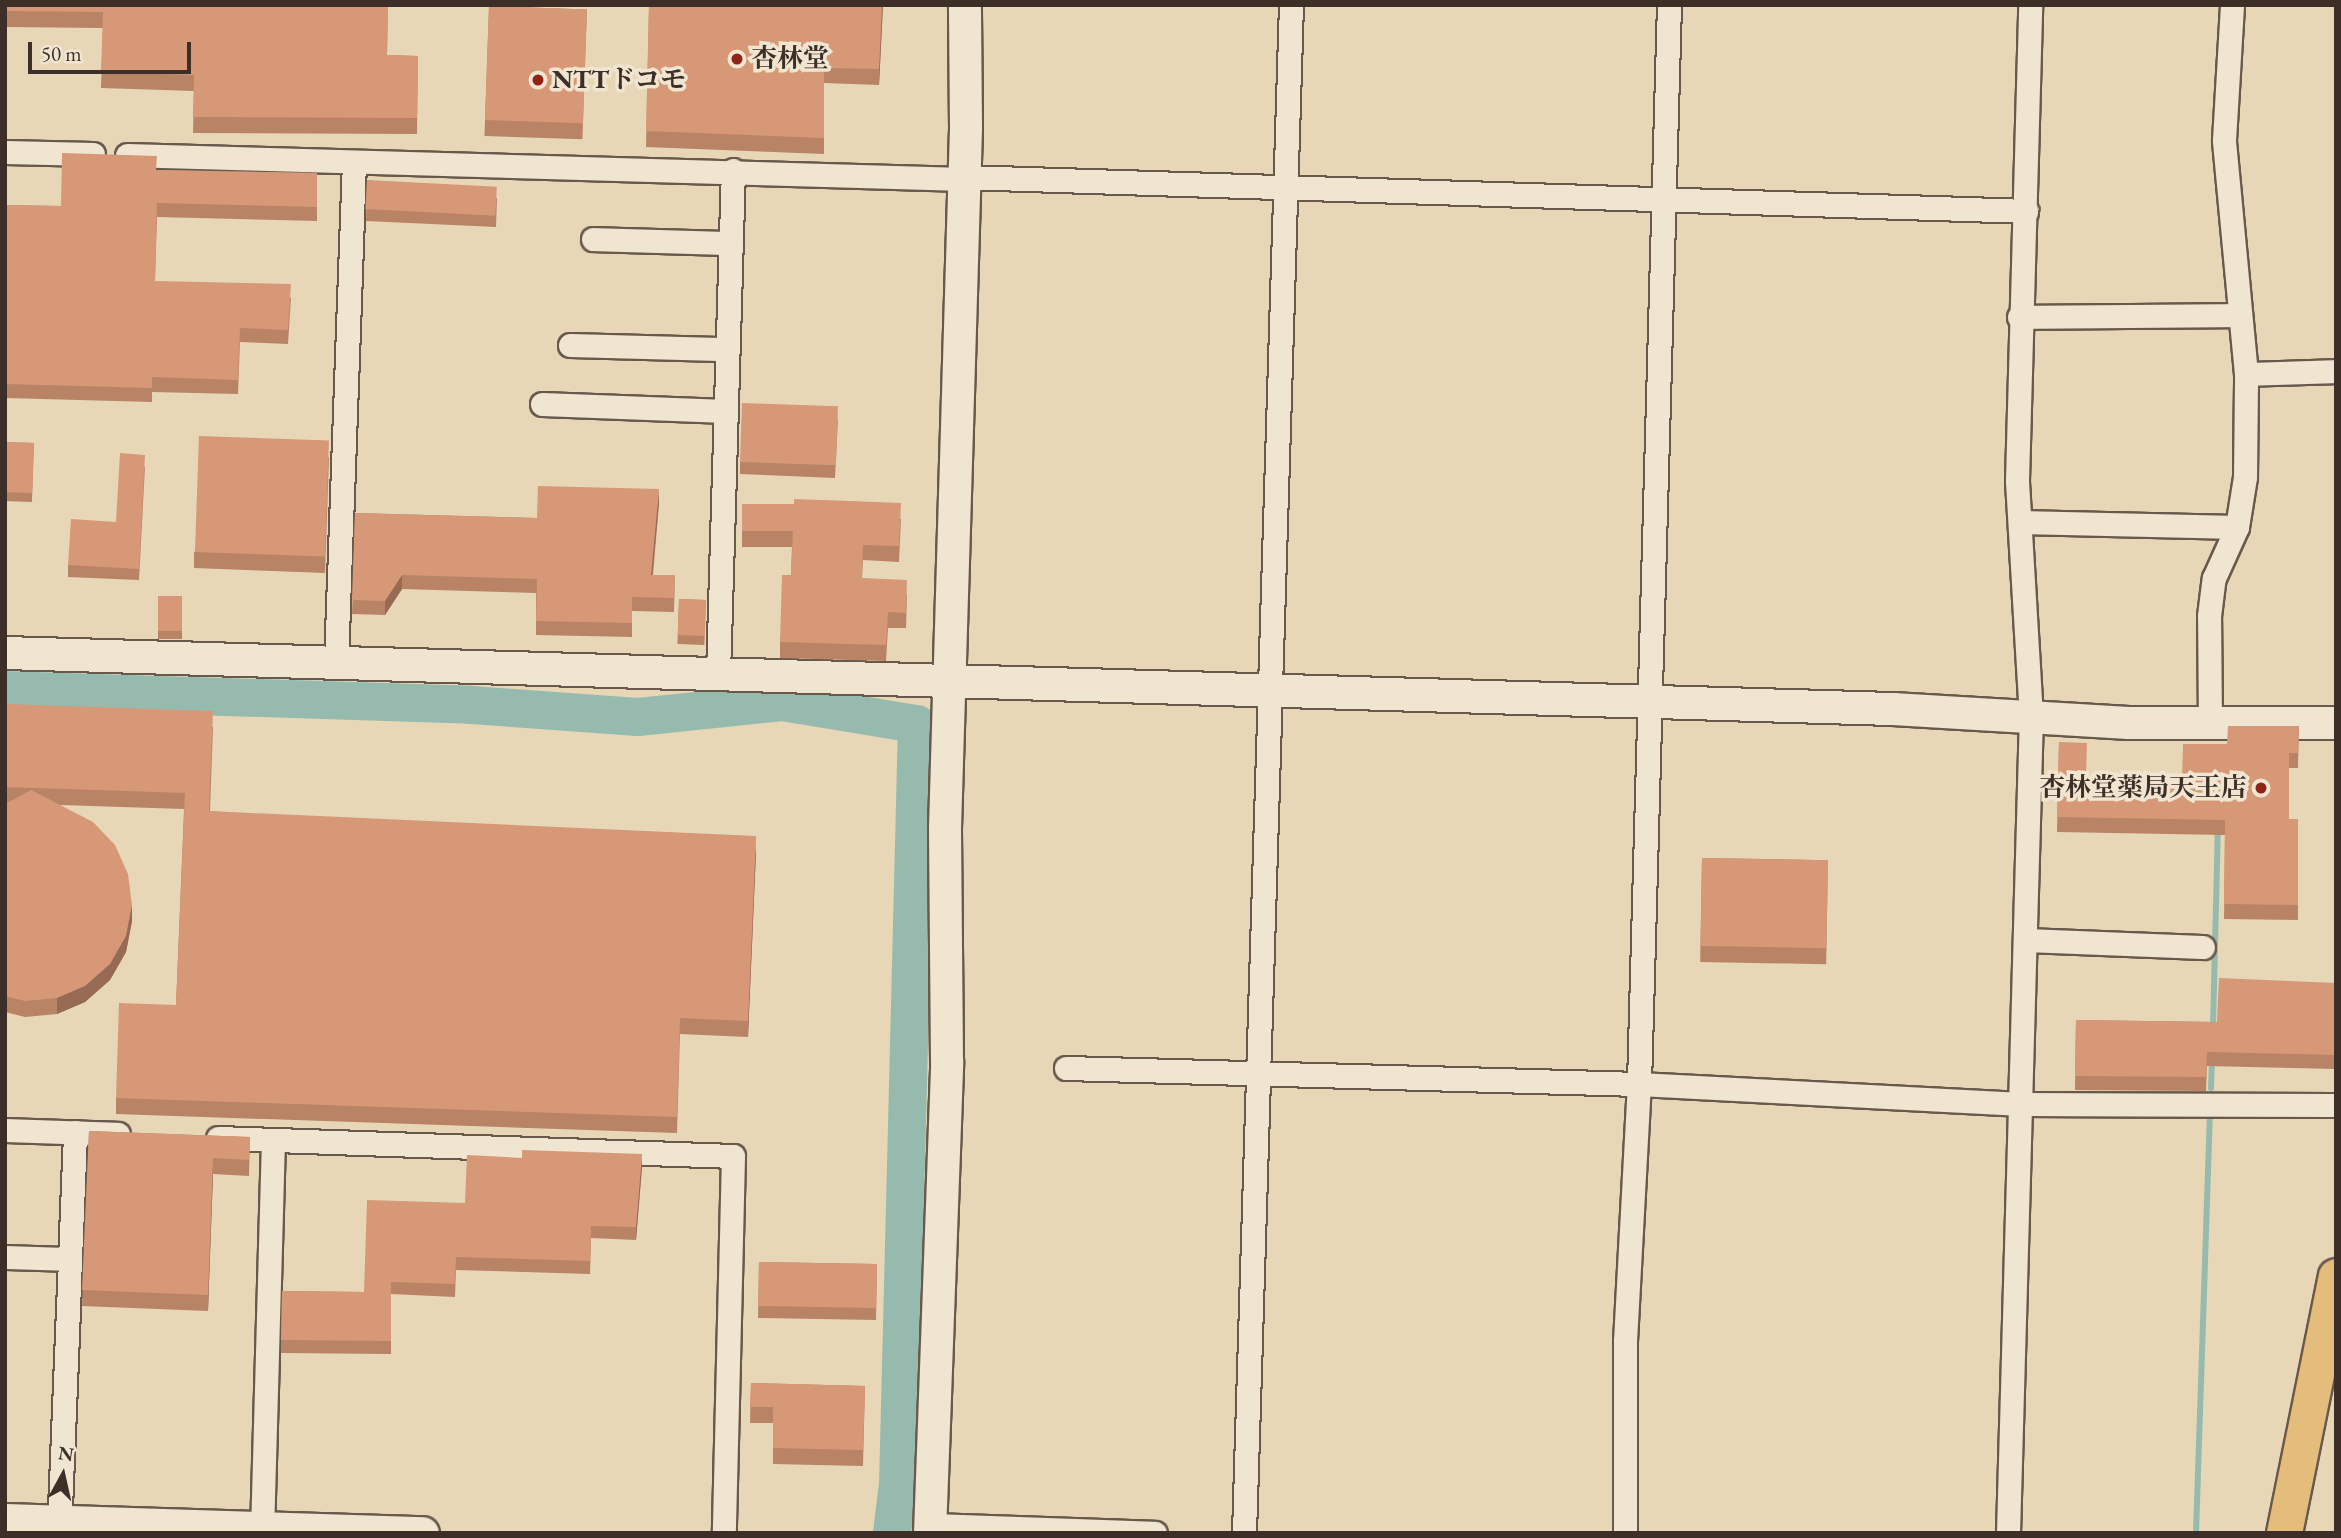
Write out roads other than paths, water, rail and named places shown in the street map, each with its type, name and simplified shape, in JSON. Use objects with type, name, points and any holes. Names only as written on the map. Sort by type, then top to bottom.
[{"type":"main road","points":[[2284,1533],[2336,1276]]},
{"type":"street","points":[[965,5],[953,178],[947,1061],[930,1529],[1155,1533]]},
{"type":"street","points":[[1244,1533],[1291,5]]},
{"type":"street","points":[[1625,1533],[1625,1341],[1639,1084],[1666,197],[1669,5]]},
{"type":"street","points":[[2008,1533],[2031,717],[2020,522],[2019,317],[2026,211],[2030,5]]},
{"type":"street","points":[[2210,723],[2209,616],[2214,579],[2237,527],[2245,477],[2246,374],[2224,140],[2232,5]]},
{"type":"street","points":[[5,152],[733,170],[1287,189],[1666,197],[2026,211]]},
{"type":"street","points":[[336,662],[354,162]]},
{"type":"street","points":[[718,674],[733,170]]},
{"type":"street","points":[[593,239],[731,243]]},
{"type":"street","points":[[2019,317],[2239,315]]},
{"type":"street","points":[[570,345],[728,349]]},
{"type":"street","points":[[2246,374],[2336,370]]},
{"type":"street","points":[[542,404],[726,411]]},
{"type":"street","points":[[2020,522],[2237,527]]},
{"type":"street","points":[[5,653],[1651,703],[2210,723],[2336,723]]},
{"type":"street","points":[[2025,940],[2203,947]]},
{"type":"street","points":[[1066,1069],[1639,1084],[2021,1104],[2336,1105]]},
{"type":"street","points":[[5,1130],[141,1135]]},
{"type":"street","points":[[59,1528],[75,1132]]},
{"type":"street","points":[[194,1137],[733,1156],[724,1533]]},
{"type":"street","points":[[262,1530],[273,1140]]},
{"type":"street","points":[[5,1257],[69,1259]]},
{"type":"street","points":[[5,1520],[59,1528],[423,1533]]},
{"type":"waterway","points":[[5,690],[471,705],[638,717],[782,702],[917,724],[898,1484],[892,1533]]},
{"type":"waterway","points":[[2213,1027],[2218,828]]},
{"type":"waterway","points":[[2211,1088],[2212,1059]]},
{"type":"waterway","points":[[2196,1533],[2210,1117]]},
{"type":"place","name":"杏林堂","points":[[737,59]]},
{"type":"place","name":"NTTドコモ","points":[[538,80]]},
{"type":"place","name":"杏林堂薬局天王店","points":[[2261,788]]}]
